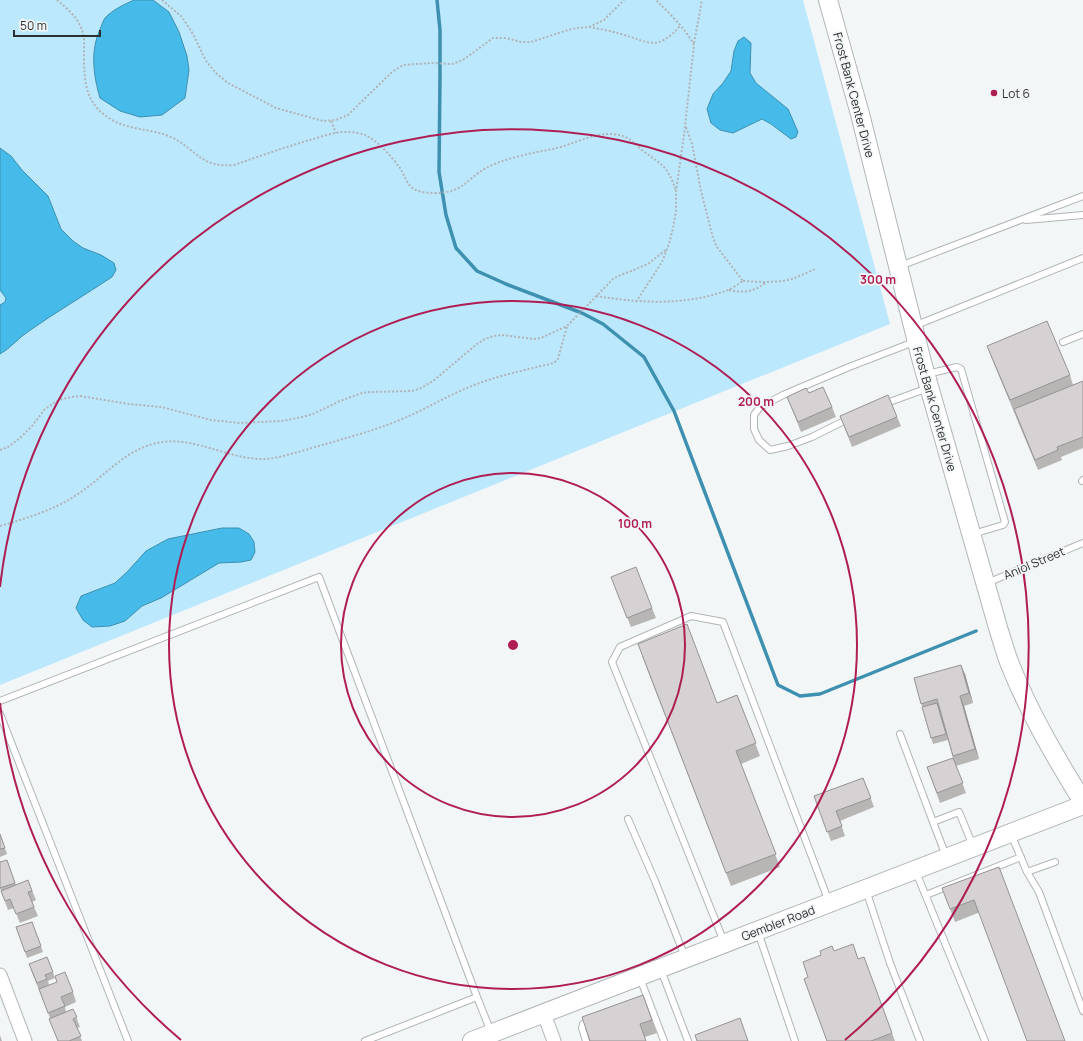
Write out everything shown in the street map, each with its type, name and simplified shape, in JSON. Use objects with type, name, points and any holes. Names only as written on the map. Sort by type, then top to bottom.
[{"type":"main road","name":"Frost Bank Center Drive","points":[[828,0],[860,114],[915,334],[984,584],[1010,666],[1046,740],[1083,804]]},
{"type":"main road","name":"Gembler Road","points":[[472,1041],[973,848],[1083,804]]},
{"type":"street","points":[[0,975],[25,1041]]},
{"type":"street","points":[[544,1014],[554,1041]]},
{"type":"lane","points":[[898,266],[1083,196]]},
{"type":"lane","points":[[1019,220],[1083,215]]},
{"type":"lane","points":[[859,414],[812,437],[788,446],[770,450],[759,440],[754,429],[754,415],[760,407],[783,395],[843,369],[915,334],[1083,258]]},
{"type":"lane","points":[[1063,342],[1083,334]]},
{"type":"lane","points":[[879,406],[957,367],[961,370],[1004,522],[1003,525],[971,534]]},
{"type":"lane","name":"Aniol Street","points":[[984,584],[1083,543]]},
{"type":"lane","points":[[0,701],[319,577],[477,997],[492,1033]]},
{"type":"lane","points":[[724,944],[612,662],[620,647],[692,616],[724,622],[829,903]]},
{"type":"lane","points":[[0,714],[128,1041]]},
{"type":"lane","points":[[900,734],[946,858]]},
{"type":"lane","points":[[933,822],[959,812],[973,848]]},
{"type":"lane","points":[[628,819],[655,881],[685,959]]},
{"type":"lane","points":[[1011,833],[1027,872],[1039,892],[1083,1011]]},
{"type":"lane","points":[[926,895],[1021,857]]},
{"type":"lane","points":[[1027,872],[1055,862]]},
{"type":"lane","points":[[916,870],[985,1041]]},
{"type":"lane","points":[[865,889],[890,963],[920,1041]]},
{"type":"lane","points":[[757,931],[795,1041]]},
{"type":"lane","points":[[660,968],[688,1041]]},
{"type":"lane","points":[[639,976],[664,1041]]},
{"type":"lane","points":[[639,999],[647,996]]},
{"type":"lane","points":[[365,1041],[477,997]]},
{"type":"lane","points":[[586,1041],[582,1028],[583,1024],[598,1015]]},
{"type":"path","points":[[57,0],[79,23],[84,38],[84,73],[89,96],[101,112],[118,124],[161,133],[171,137],[204,160],[221,166],[234,165],[286,147],[336,133],[349,132],[366,136],[381,147],[400,168],[411,186],[424,193],[452,192],[463,186],[486,168],[496,164],[598,135],[610,134],[629,139],[642,150],[658,160],[668,173],[676,192]]},
{"type":"path","points":[[162,0],[182,17],[193,34],[206,61],[216,73],[228,83],[276,108],[323,121],[331,121],[348,115],[392,72],[403,65],[431,63],[452,64],[463,60],[493,38],[506,38],[521,42],[531,42],[568,30],[589,27],[619,33],[651,44],[667,39],[680,26]]},
{"type":"path","points":[[589,27],[604,20],[624,0]]},
{"type":"path","points":[[656,0],[680,26],[694,45]]},
{"type":"path","points":[[636,302],[662,262],[673,228],[694,45],[702,0]]},
{"type":"path","points":[[331,121],[336,133]]},
{"type":"path","points":[[685,126],[692,144],[701,191],[713,238],[717,247],[743,281]]},
{"type":"path","points":[[0,450],[8,447],[20,438],[32,426],[45,409],[62,399],[80,396],[122,403],[161,407],[211,420],[240,423],[282,421],[313,414],[340,401],[362,393],[412,391],[419,389],[434,382],[477,344],[493,336],[502,335],[535,339],[541,338],[567,326],[614,278],[648,264],[667,249]]},
{"type":"path","points":[[596,296],[636,302],[671,301],[695,298],[729,290],[743,281],[780,281],[793,278],[816,269]]},
{"type":"path","points":[[729,290],[740,292],[750,291],[758,289],[766,282]]},
{"type":"path","points":[[0,526],[27,518],[66,502],[86,489],[126,457],[153,443],[166,441],[182,442],[251,458],[264,459],[291,454],[379,428],[400,420],[454,393],[479,383],[554,362],[558,359],[567,326]]},
{"type":"shaded area","points":[[0,0],[803,0],[890,324],[0,685]]},
{"type":"water","points":[[134,0],[153,0],[169,12],[179,32],[187,56],[189,70],[185,98],[162,115],[140,117],[120,111],[100,98],[94,71],[95,44],[105,18],[111,12]]},
{"type":"water","points":[[744,37],[751,43],[750,73],[756,83],[788,109],[798,132],[796,137],[791,139],[762,119],[733,133],[720,130],[711,123],[707,109],[713,94],[731,71],[734,51],[738,41]]},
{"type":"water","points":[[0,148],[11,156],[22,170],[48,196],[61,229],[73,241],[83,248],[101,255],[114,263],[116,270],[112,277],[39,324],[0,354],[0,305],[5,302],[6,298],[0,290]]},
{"type":"water","points":[[222,528],[239,528],[249,534],[254,542],[255,552],[251,560],[219,563],[161,598],[142,606],[125,621],[110,626],[92,627],[83,620],[76,608],[81,596],[115,583],[146,551],[168,539]]},
{"type":"building","points":[[1047,321],[1070,375],[1010,400],[987,346]]},
{"type":"building","points":[[1083,381],[1083,437],[1057,447],[1058,450],[1035,460],[1014,409]]},
{"type":"building","points":[[823,387],[832,407],[798,422],[787,397],[806,388],[809,393]]},
{"type":"building","points":[[888,395],[897,417],[849,437],[840,416]]},
{"type":"building","points":[[636,567],[652,608],[627,618],[611,577]]},
{"type":"building","points":[[687,624],[717,703],[737,695],[756,743],[736,751],[776,854],[726,873],[638,644]]},
{"type":"building","points":[[961,665],[969,693],[960,696],[975,749],[953,756],[937,699],[921,704],[914,678]]},
{"type":"building","points":[[937,703],[946,734],[931,738],[922,707]]},
{"type":"building","points":[[953,758],[963,783],[937,793],[927,767]]},
{"type":"building","points":[[863,778],[871,798],[836,811],[842,826],[827,832],[814,796]]},
{"type":"building","points":[[0,834],[5,848],[0,849]]},
{"type":"building","points":[[7,860],[15,883],[0,888],[0,862]]},
{"type":"building","points":[[999,867],[1065,1041],[1027,1041],[974,900],[950,909],[942,888]]},
{"type":"building","points":[[28,880],[32,891],[28,892],[34,907],[16,914],[10,899],[5,901],[1,891]]},
{"type":"building","points":[[32,922],[41,946],[25,952],[16,927]]},
{"type":"building","points":[[853,944],[858,959],[864,957],[892,1033],[871,1041],[827,1041],[804,979],[808,977],[803,962],[821,955],[820,951],[832,946],[834,951]]},
{"type":"building","points":[[47,957],[53,972],[45,975],[47,979],[37,983],[29,964]]},
{"type":"building","points":[[65,972],[73,992],[61,997],[65,1006],[48,1013],[39,989],[57,982],[55,976]]},
{"type":"building","points":[[643,995],[652,1020],[640,1024],[646,1041],[590,1041],[582,1017]]},
{"type":"building","points":[[73,1009],[77,1017],[73,1019],[81,1036],[69,1041],[58,1041],[49,1019]]},
{"type":"building","points":[[740,1018],[748,1041],[697,1041],[695,1035]]},
{"type":"waterway","points":[[437,0],[440,30],[439,172],[446,215],[456,248],[477,271],[506,284],[582,313],[603,324],[644,357],[674,411],[778,685],[800,696],[820,694],[976,631]]},
{"type":"place","name":"Lot 6","points":[[994,93]]}]
